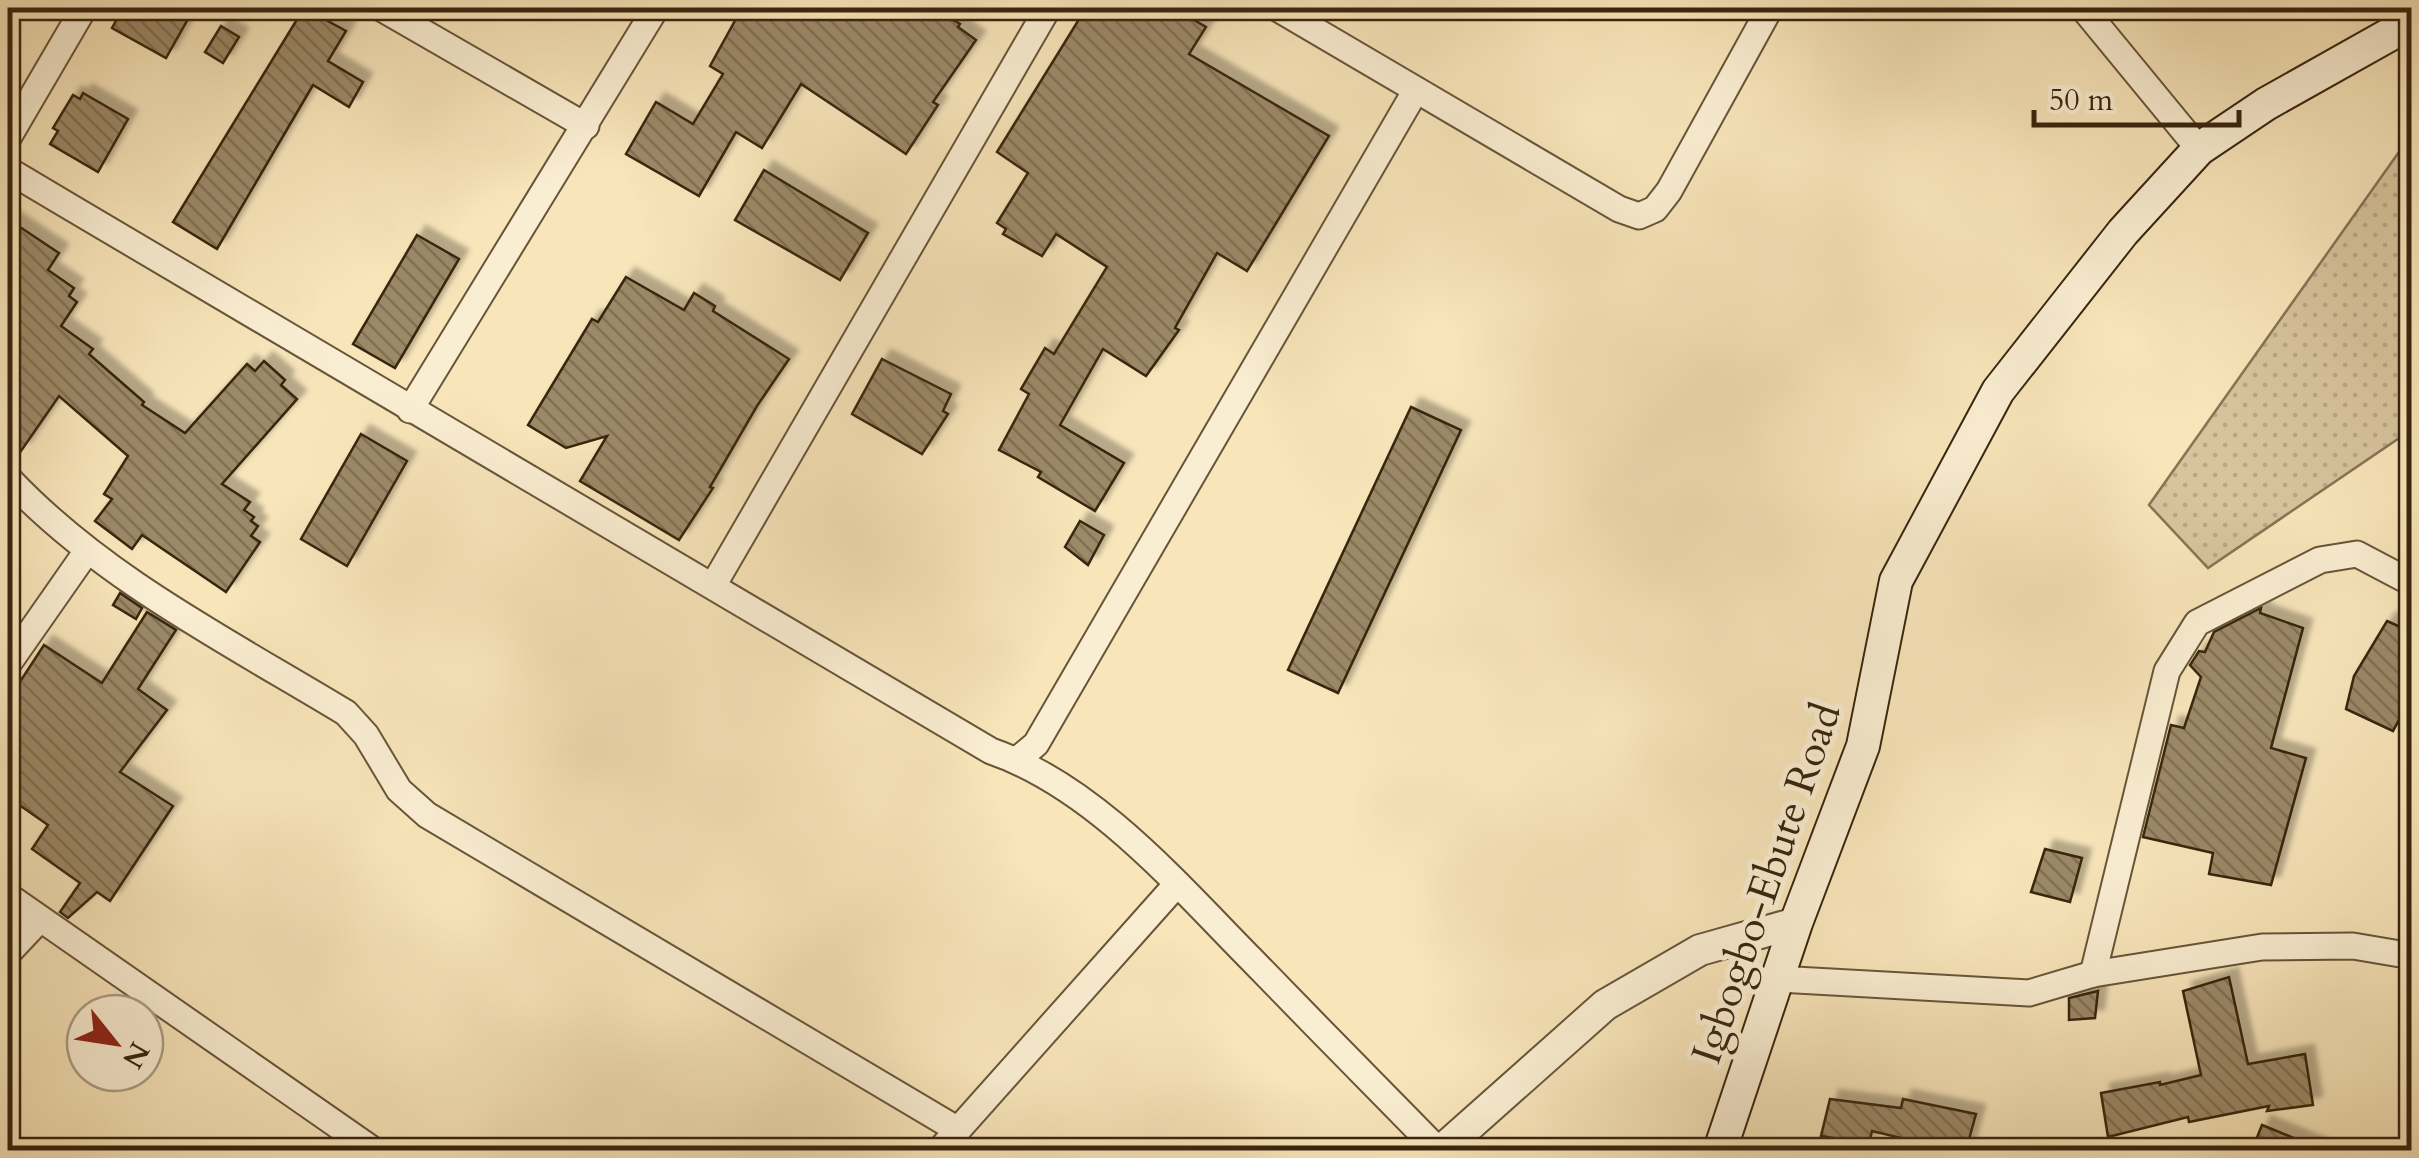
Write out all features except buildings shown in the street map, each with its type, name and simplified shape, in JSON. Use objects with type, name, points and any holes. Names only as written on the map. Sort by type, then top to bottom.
[{"type":"main road","name":"Igbogbo-Ebute Road","points":[[1720,1150],[1776,979],[1863,746],[1896,581],[1998,391],[2123,232],[2199,148],[2266,104],[2412,22]]},
{"type":"street","points":[[8,138],[84,8]]},
{"type":"street","points":[[381,8],[586,126]]},
{"type":"street","points":[[410,410],[656,8]]},
{"type":"street","points":[[714,584],[1048,8]]},
{"type":"street","points":[[1277,8],[1620,209],[1640,216],[1655,210],[1669,191],[1770,8]]},
{"type":"street","points":[[2082,8],[2199,148]]},
{"type":"street","points":[[1016,760],[1036,744],[1416,90]]},
{"type":"street","points":[[8,170],[991,751],[1016,760],[1101,814],[1177,884],[1440,1150],[1605,1005],[1700,950],[1796,923]]},
{"type":"street","points":[[8,478],[87,551],[168,605],[346,712],[366,735],[399,790],[427,815],[958,1130]]},
{"type":"street","points":[[8,664],[87,551]]},
{"type":"street","points":[[2093,974],[2167,671],[2197,622],[2320,560],[2357,554],[2412,583]]},
{"type":"street","points":[[940,1150],[1177,884]]},
{"type":"street","points":[[8,896],[373,1150]]},
{"type":"street","points":[[8,953],[39,920]]},
{"type":"street","points":[[1776,979],[2029,993],[2093,974],[2262,947],[2353,946],[2412,956]]},
{"type":"shaded area","points":[[2411,135],[2411,430],[2208,568],[2149,505]]}]
